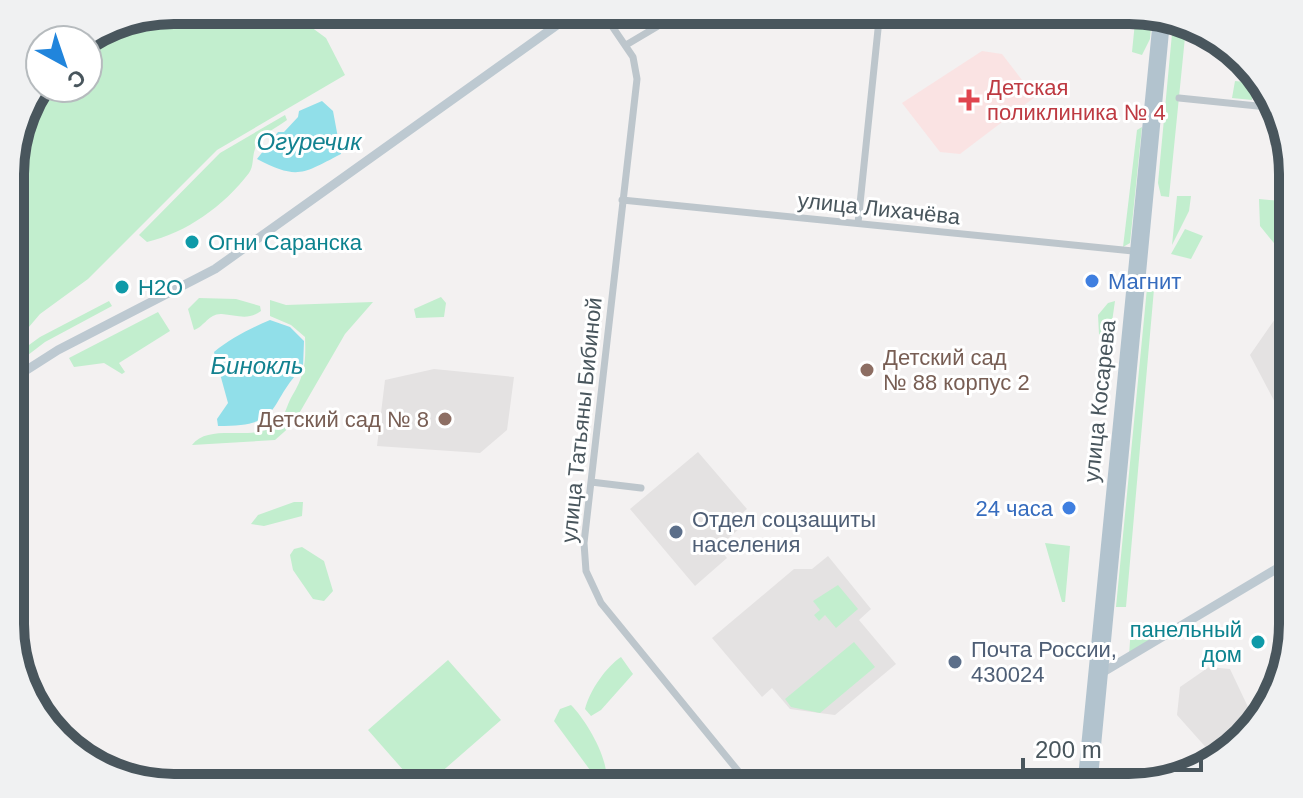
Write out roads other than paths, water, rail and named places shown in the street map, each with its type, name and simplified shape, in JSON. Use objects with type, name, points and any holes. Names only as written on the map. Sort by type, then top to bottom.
[{"type":"main road","points":[[24,372],[58,350],[215,269],[558,24]]},
{"type":"main road","name":"улица Косарева","points":[[1093,774],[1099,670],[1157,27]]},
{"type":"main road","name":"улица Косарева","points":[[1138,252],[1164,28]]},
{"type":"main road","points":[[1099,670],[1279,567]]},
{"type":"main road","name":"улица Косарева","points":[[1084,774],[1099,670]]},
{"type":"street","name":"улица Татьяны Бибиной","points":[[611,24],[636,65],[637,79],[591,482],[585,560],[594,593],[741,774]]},
{"type":"street","points":[[626,45],[661,24]]},
{"type":"street","points":[[858,223],[879,24]]},
{"type":"street","points":[[1179,98],[1263,107]]},
{"type":"street","name":"улица Лихачёва","points":[[622,200],[1138,252]]},
{"type":"street","points":[[591,482],[641,488]]},
{"type":"water","name":"Огуречик","points":[[322,101],[333,111],[341,154],[300,172],[282,170],[257,159],[278,132],[284,132],[298,117],[299,111]]},
{"type":"water","name":"Бинокль","points":[[270,320],[290,327],[304,341],[303,367],[264,418],[239,425],[218,426],[217,419],[228,403],[214,352],[240,334]]},
{"type":"place","name":"Детская поликлиника № 4","points":[[969,100]]},
{"type":"place","name":"Огни Саранска","points":[[192,242]]},
{"type":"place","name":"Магнит","points":[[1092,281]]},
{"type":"place","name":"H2O","points":[[122,287]]},
{"type":"place","name":"Детский сад № 88 корпус 2","points":[[867,370]]},
{"type":"place","name":"Детский сад № 8","points":[[445,419]]},
{"type":"place","name":"24 часа","points":[[1069,508]]},
{"type":"place","name":"Отдел соцзащиты населения","points":[[676,532]]},
{"type":"place","name":"панельный дом","points":[[1258,642]]},
{"type":"place","name":"Почта России, 430024","points":[[955,662]]}]
